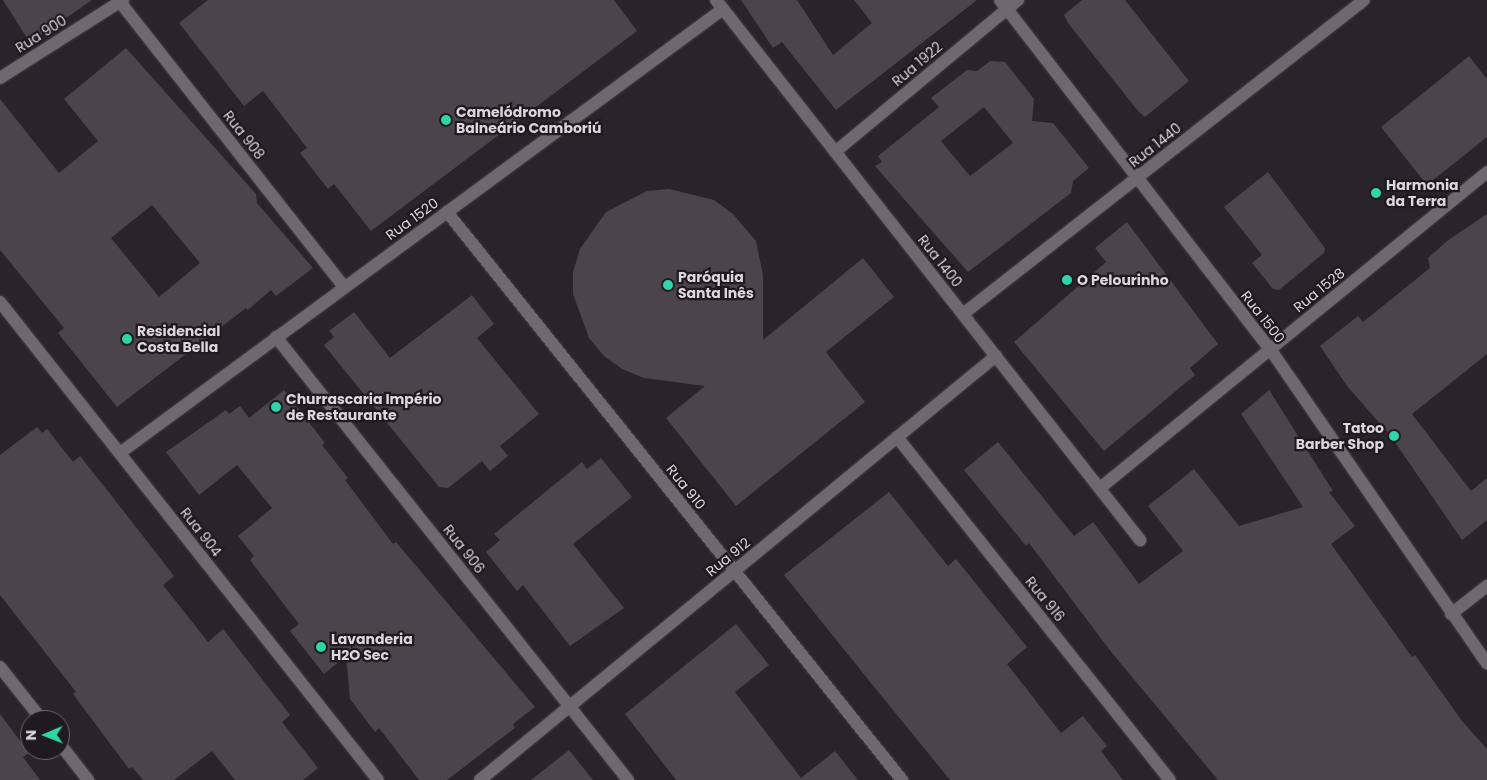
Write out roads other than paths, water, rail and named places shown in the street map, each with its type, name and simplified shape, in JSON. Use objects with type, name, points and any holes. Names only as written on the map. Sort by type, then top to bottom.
[{"type":"street","name":"Rua 1922","points":[[835,152],[1003,4],[1018,0]]},
{"type":"street","name":"Rua 1440","points":[[963,314],[1364,0]]},
{"type":"street","name":"Rua 900","points":[[0,78],[121,1]]},
{"type":"street","name":"Rua 908","points":[[121,1],[344,287]]},
{"type":"street","name":"Rua 1520","points":[[120,453],[447,212],[720,4]]},
{"type":"street","name":"Rua 1400","points":[[720,4],[1140,540]]},
{"type":"street","name":"Rua 1500","points":[[1003,4],[1136,179],[1270,350],[1451,614],[1487,663]]},
{"type":"street","name":"Rua 1528","points":[[1100,488],[1487,172]]},
{"type":"street","name":"Rua 910","points":[[447,212],[902,780]]},
{"type":"street","name":"Rua 904","points":[[0,302],[378,780]]},
{"type":"street","name":"Rua 906","points":[[276,337],[628,780]]},
{"type":"street","name":"Rua 912","points":[[480,780],[996,356]]},
{"type":"street","name":"Rua 916","points":[[896,438],[1170,780]]},
{"type":"street","points":[[1451,614],[1487,586]]},
{"type":"street","points":[[0,667],[34,710]]},
{"type":"street","points":[[70,757],[88,780]]},
{"type":"place","name":"Camelódromo Balneário Camboriú","points":[[446,120]]},
{"type":"place","name":"Harmonia da Terra","points":[[1376,193]]},
{"type":"place","name":"O Pelourinho","points":[[1067,280]]},
{"type":"place","name":"Paróquia Santa Inês","points":[[668,285]]},
{"type":"place","name":"Residencial Costa Bella","points":[[127,339]]},
{"type":"place","name":"Churrascaria Império de Restaurante","points":[[276,407]]},
{"type":"place","name":"Tatoo Barber Shop","points":[[1394,436]]},
{"type":"place","name":"Lavanderia H2O Sec","points":[[321,647]]}]
